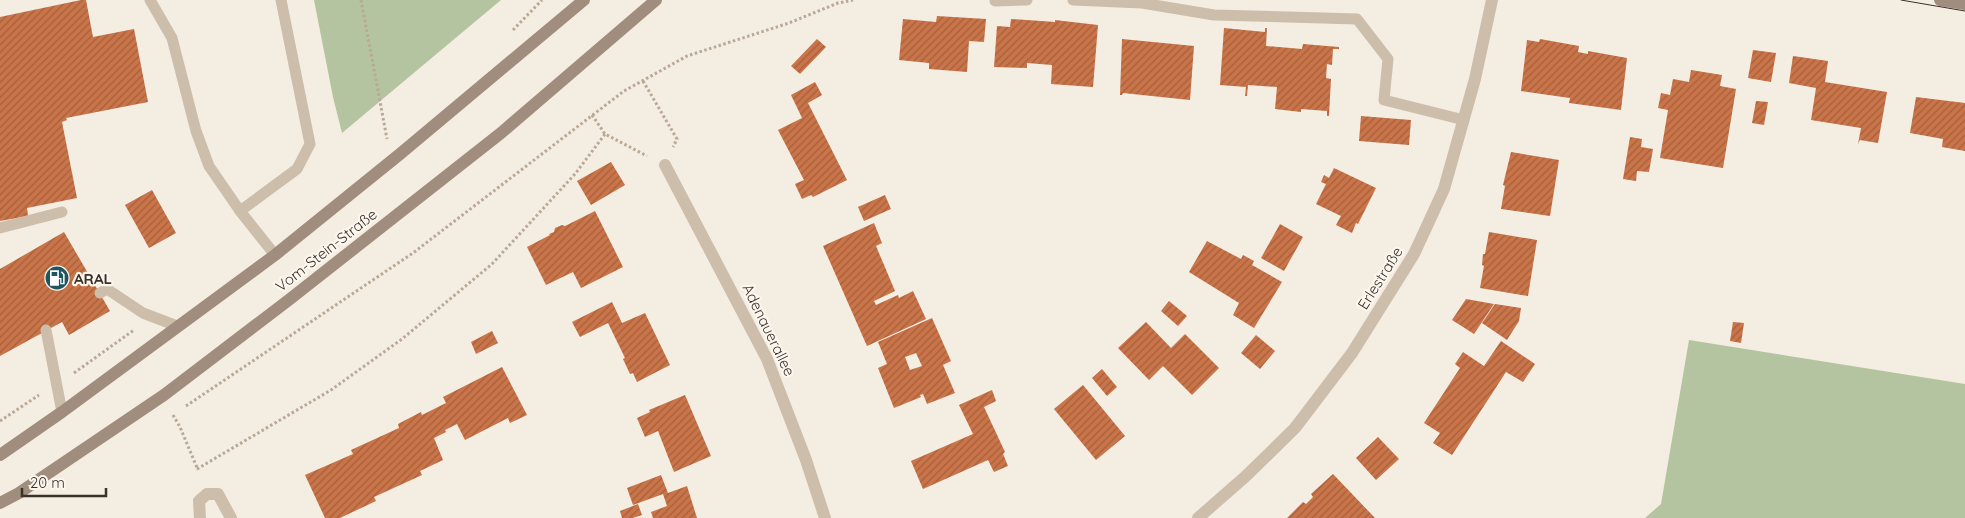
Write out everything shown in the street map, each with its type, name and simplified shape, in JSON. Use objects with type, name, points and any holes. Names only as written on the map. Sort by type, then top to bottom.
[{"type":"main road","points":[[565,16],[572,0]]},
{"type":"main road","name":"Vom-Stein-Straße","points":[[0,454],[62,412],[275,255],[400,154],[584,0]]},
{"type":"main road","name":"Vom-Stein-Straße","points":[[0,504],[164,395],[290,299],[501,133],[656,0]]},
{"type":"main road","points":[[1940,0],[1965,4]]},
{"type":"street","name":"Erlestraße","points":[[1198,518],[1246,476],[1295,428],[1352,353],[1418,246],[1444,189],[1464,120],[1492,0]]},
{"type":"street","name":"Adenauerallee","points":[[665,164],[768,359],[806,460],[825,518]]},
{"type":"street","points":[[200,518],[199,501],[207,494],[218,494],[231,518]]},
{"type":"lane","points":[[150,0],[172,38],[196,131],[209,166],[240,211],[275,255]]},
{"type":"lane","points":[[240,211],[297,169],[310,144],[281,0]]},
{"type":"lane","points":[[995,1],[1027,0]]},
{"type":"lane","points":[[1073,0],[1142,3],[1214,15],[1357,18],[1388,59],[1384,100],[1464,120]]},
{"type":"lane","points":[[0,228],[62,212]]},
{"type":"lane","points":[[100,293],[107,289],[143,313],[177,326]]},
{"type":"lane","points":[[46,330],[62,412]]},
{"type":"path","points":[[362,0],[387,140],[394,133]]},
{"type":"path","points":[[512,31],[542,0]]},
{"type":"path","points":[[165,421],[413,253],[624,91],[687,56],[789,23],[838,1],[853,0]]},
{"type":"path","points":[[592,115],[605,134],[665,164],[677,138],[643,81]]},
{"type":"path","points":[[198,469],[330,390],[402,339],[492,264],[575,174],[605,134]]},
{"type":"path","points":[[0,421],[153,317]]},
{"type":"path","points":[[173,415],[180,427],[207,494]]},
{"type":"green space","points":[[314,0],[501,0],[342,133]]},
{"type":"green space","points":[[1689,340],[1965,384],[1965,518],[1645,518],[1661,504]]},
{"type":"building","points":[[86,0],[93,37],[134,29],[148,102],[66,118],[67,120],[62,122],[77,198],[27,208],[28,216],[0,221],[0,17]]},
{"type":"building","points":[[937,16],[986,19],[984,42],[969,41],[967,72],[929,69],[929,63],[899,60],[903,19],[936,22]]},
{"type":"building","points":[[1011,19],[1055,22],[1055,20],[1098,25],[1093,87],[1051,84],[1052,65],[1027,63],[1027,68],[994,67],[997,26],[1010,27]]},
{"type":"building","points":[[1224,28],[1265,32],[1265,28],[1267,28],[1266,46],[1302,49],[1303,44],[1339,47],[1339,49],[1333,49],[1332,65],[1327,64],[1326,78],[1331,79],[1329,116],[1327,116],[1327,111],[1301,109],[1301,112],[1275,109],[1277,87],[1248,85],[1247,96],[1245,96],[1246,87],[1220,85]]},
{"type":"building","points":[[817,39],[826,47],[800,74],[791,66]]},
{"type":"building","points":[[1122,39],[1194,46],[1190,100],[1123,93],[1120,95]]},
{"type":"building","points":[[1540,39],[1579,46],[1578,52],[1588,54],[1588,51],[1627,58],[1621,110],[1569,103],[1570,98],[1521,91],[1527,40],[1539,42]]},
{"type":"building","points":[[1753,50],[1776,53],[1771,82],[1748,78]]},
{"type":"building","points":[[1793,56],[1828,61],[1825,82],[1887,92],[1878,143],[1860,140],[1858,144],[1861,128],[1811,120],[1816,88],[1789,83]]},
{"type":"building","points":[[1691,70],[1722,75],[1720,86],[1736,89],[1723,168],[1660,158],[1668,110],[1658,108],[1661,93],[1670,95],[1673,79],[1689,82]]},
{"type":"building","points":[[815,82],[822,95],[808,103],[847,180],[813,197],[811,195],[802,199],[795,184],[804,180],[778,130],[802,118],[791,95]]},
{"type":"building","points":[[1916,97],[1965,103],[1965,151],[1942,147],[1943,139],[1910,133]]},
{"type":"building","points":[[1756,101],[1768,102],[1764,125],[1752,123]]},
{"type":"building","points":[[1361,116],[1411,120],[1409,145],[1359,141]]},
{"type":"building","points":[[1630,137],[1642,139],[1641,147],[1653,149],[1649,172],[1637,171],[1636,181],[1623,179]]},
{"type":"building","points":[[1511,152],[1559,160],[1550,216],[1501,209],[1505,186],[1503,185]]},
{"type":"building","points":[[611,162],[625,185],[591,205],[577,181]]},
{"type":"building","points":[[1334,168],[1376,188],[1352,233],[1336,225],[1341,216],[1316,204],[1326,184],[1321,182],[1324,175],[1329,178]]},
{"type":"building","points":[[152,190],[176,233],[149,248],[125,205]]},
{"type":"building","points":[[885,195],[891,209],[864,221],[858,207]]},
{"type":"building","points":[[595,211],[623,267],[581,288],[573,272],[546,285],[527,247],[550,235],[554,232],[555,228],[562,225],[565,226]]},
{"type":"building","points":[[874,223],[882,243],[876,246],[895,291],[874,301],[876,305],[898,295],[899,298],[913,291],[926,319],[867,346],[823,246]]},
{"type":"building","points":[[1280,224],[1303,237],[1284,271],[1261,258]]},
{"type":"building","points":[[64,232],[110,311],[69,335],[62,322],[0,356],[0,269]]},
{"type":"building","points":[[1489,232],[1537,240],[1528,296],[1480,288],[1484,266],[1482,265],[1483,254],[1485,254]]},
{"type":"building","points":[[1207,241],[1241,259],[1243,255],[1254,261],[1252,265],[1282,282],[1254,328],[1233,315],[1239,303],[1189,272]]},
{"type":"building","points":[[1466,299],[1494,304],[1474,334],[1452,320]]},
{"type":"building","points":[[1169,301],[1187,316],[1178,326],[1161,311]]},
{"type":"building","points":[[612,302],[622,323],[645,313],[670,365],[637,382],[633,373],[630,374],[623,359],[625,358],[608,323],[580,337],[572,322]]},
{"type":"building","points":[[1495,304],[1521,308],[1519,321],[1507,340],[1482,323]]},
{"type":"building","points":[[932,318],[951,361],[943,365],[955,393],[927,404],[923,394],[920,395],[921,397],[894,408],[878,368],[887,364],[878,342]],"holes":[[[916,353],[922,366],[910,370],[905,357]]]},
{"type":"building","points":[[1146,322],[1171,348],[1185,334],[1219,368],[1192,395],[1163,366],[1149,380],[1118,348]]},
{"type":"building","points":[[1733,322],[1744,323],[1741,343],[1730,341]]},
{"type":"building","points":[[492,331],[498,343],[476,354],[471,342]]},
{"type":"building","points":[[1256,335],[1275,351],[1260,369],[1241,353]]},
{"type":"building","points":[[1501,341],[1535,364],[1523,382],[1506,372],[1452,455],[1433,443],[1440,433],[1424,423],[1460,368],[1455,364],[1463,352],[1484,366]]},
{"type":"building","points":[[502,367],[527,415],[510,423],[508,418],[465,440],[457,424],[445,430],[446,432],[434,438],[443,460],[420,471],[422,475],[374,497],[376,501],[340,518],[325,518],[305,475],[353,454],[351,450],[399,428],[398,424],[421,412],[422,415],[446,403],[443,397]]},
{"type":"building","points":[[1102,369],[1117,387],[1107,396],[1092,378]]},
{"type":"building","points":[[1083,385],[1125,436],[1096,460],[1054,409]]},
{"type":"building","points":[[992,390],[996,401],[984,407],[1005,452],[1003,454],[1008,466],[994,472],[988,460],[923,489],[911,461],[973,434],[959,405]]},
{"type":"building","points":[[685,395],[711,456],[674,472],[658,431],[645,437],[637,418],[650,412],[649,410]]},
{"type":"building","points":[[1378,437],[1399,459],[1376,480],[1356,458]]},
{"type":"building","points":[[1333,474],[1375,518],[1287,518],[1303,502],[1306,504],[1313,497],[1311,494]]},
{"type":"building","points":[[661,475],[668,493],[687,486],[697,518],[653,518],[651,512],[667,506],[663,494],[633,505],[627,488]]},
{"type":"building","points":[[638,504],[642,515],[633,518],[622,518],[620,511]]},
{"type":"tram line","points":[[1901,0],[1965,11]]},
{"type":"place","name":"ARAL","points":[[57,278]]}]
